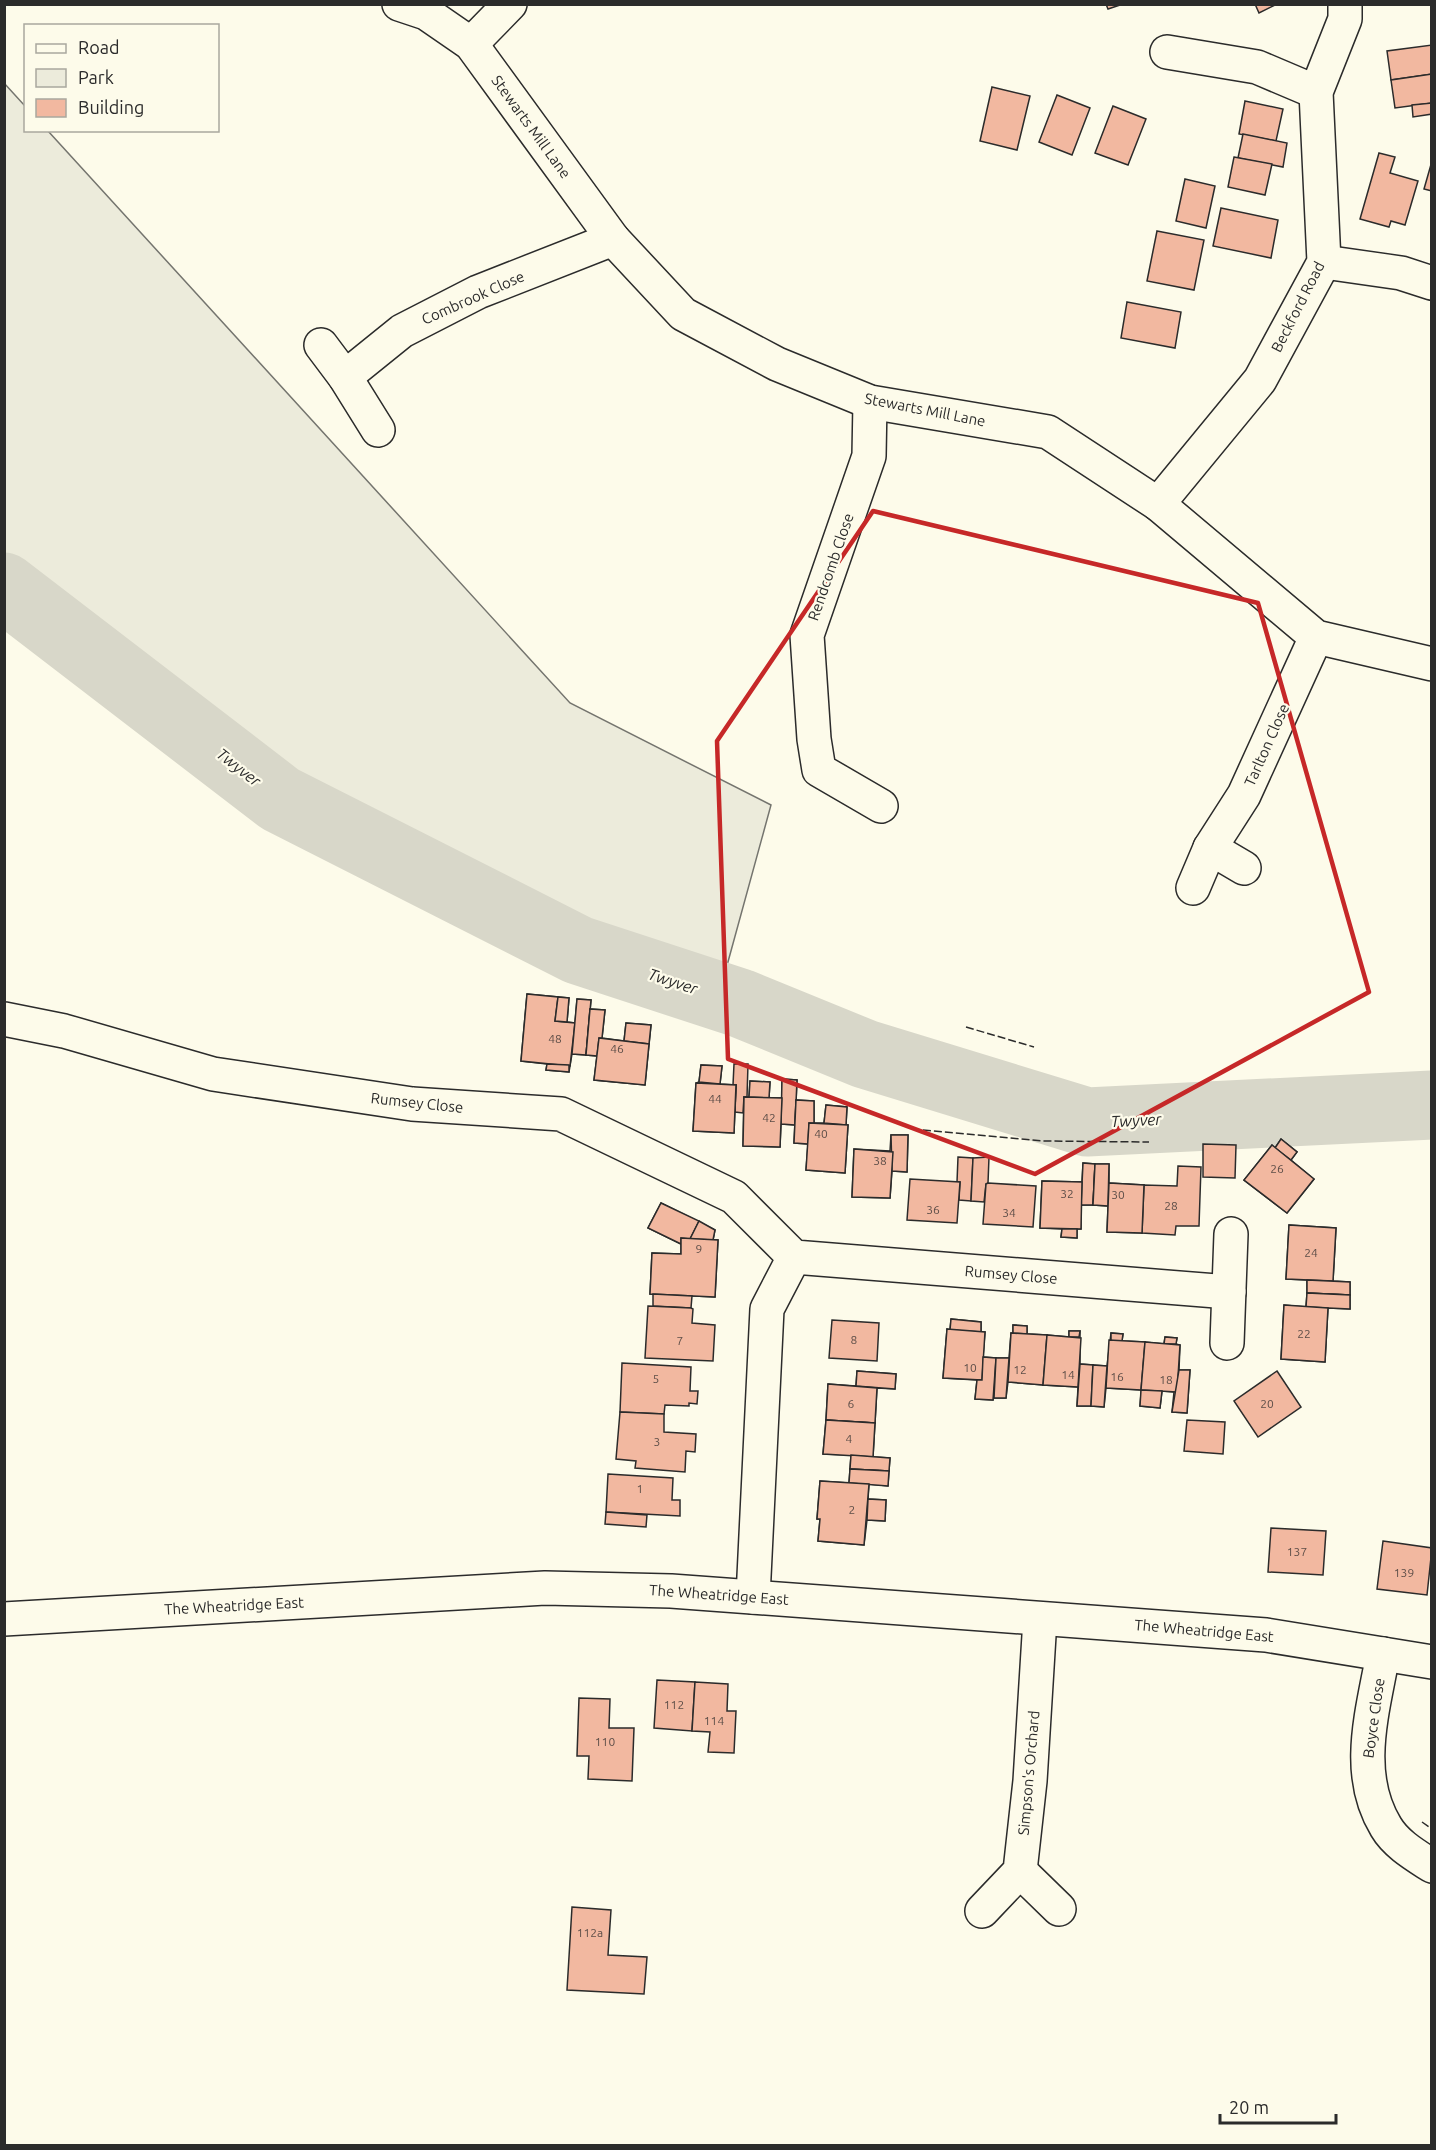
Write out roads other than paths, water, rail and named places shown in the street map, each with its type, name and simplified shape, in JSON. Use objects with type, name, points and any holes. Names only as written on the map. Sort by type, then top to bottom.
[{"type":"street","name":"Stewarts Mill Lane","points":[[399,4],[426,13],[471,44],[613,239],[683,314],[777,364],[870,402],[1048,432],[1158,504],[1316,637],[1431,664]]},
{"type":"street","points":[[471,44],[510,4]]},
{"type":"street","name":"Beckford Road","points":[[1158,504],[1260,380],[1324,262],[1316,92],[1345,19],[1345,4]]},
{"type":"street","points":[[1167,52],[1257,68],[1316,92]]},
{"type":"street","name":"Combrook Close","points":[[345,377],[402,331],[478,292],[613,239]]},
{"type":"street","points":[[1324,262],[1416,278],[1431,260]]},
{"type":"street","points":[[321,345],[345,377],[378,430]]},
{"type":"street","name":"Rendcomb Close","points":[[870,402],[869,456],[807,635],[814,739],[819,770],[881,806]]},
{"type":"street","name":"Tarlton Close","points":[[1193,888],[1210,848],[1244,795],[1316,637]]},
{"type":"street","points":[[1210,848],[1244,868]]},
{"type":"street","name":"Rumsey Close","points":[[4,1019],[64,1031],[213,1074],[412,1104],[561,1114],[734,1197],[794,1257],[1229,1292]]},
{"type":"street","points":[[1227,1343],[1231,1234]]},
{"type":"street","points":[[753,1597],[767,1309],[794,1257]]},
{"type":"street","name":"The Wheatridge East","points":[[4,1619],[545,1588],[671,1591],[1266,1635],[1431,1662]]},
{"type":"street","name":"Simpson's Orchard","points":[[1020,1871],[1030,1781],[1040,1619]]},
{"type":"street","name":"Boyce Close","points":[[1383,1654],[1367,1747],[1368,1775],[1372,1796],[1386,1828],[1406,1848],[1431,1866]]},
{"type":"street","points":[[982,1911],[1020,1871],[1059,1909]]},
{"type":"waterway","name":"Twyver","points":[[4,587],[280,799],[578,950],[740,1003],[865,1054],[1087,1122],[1432,1105]]}]
